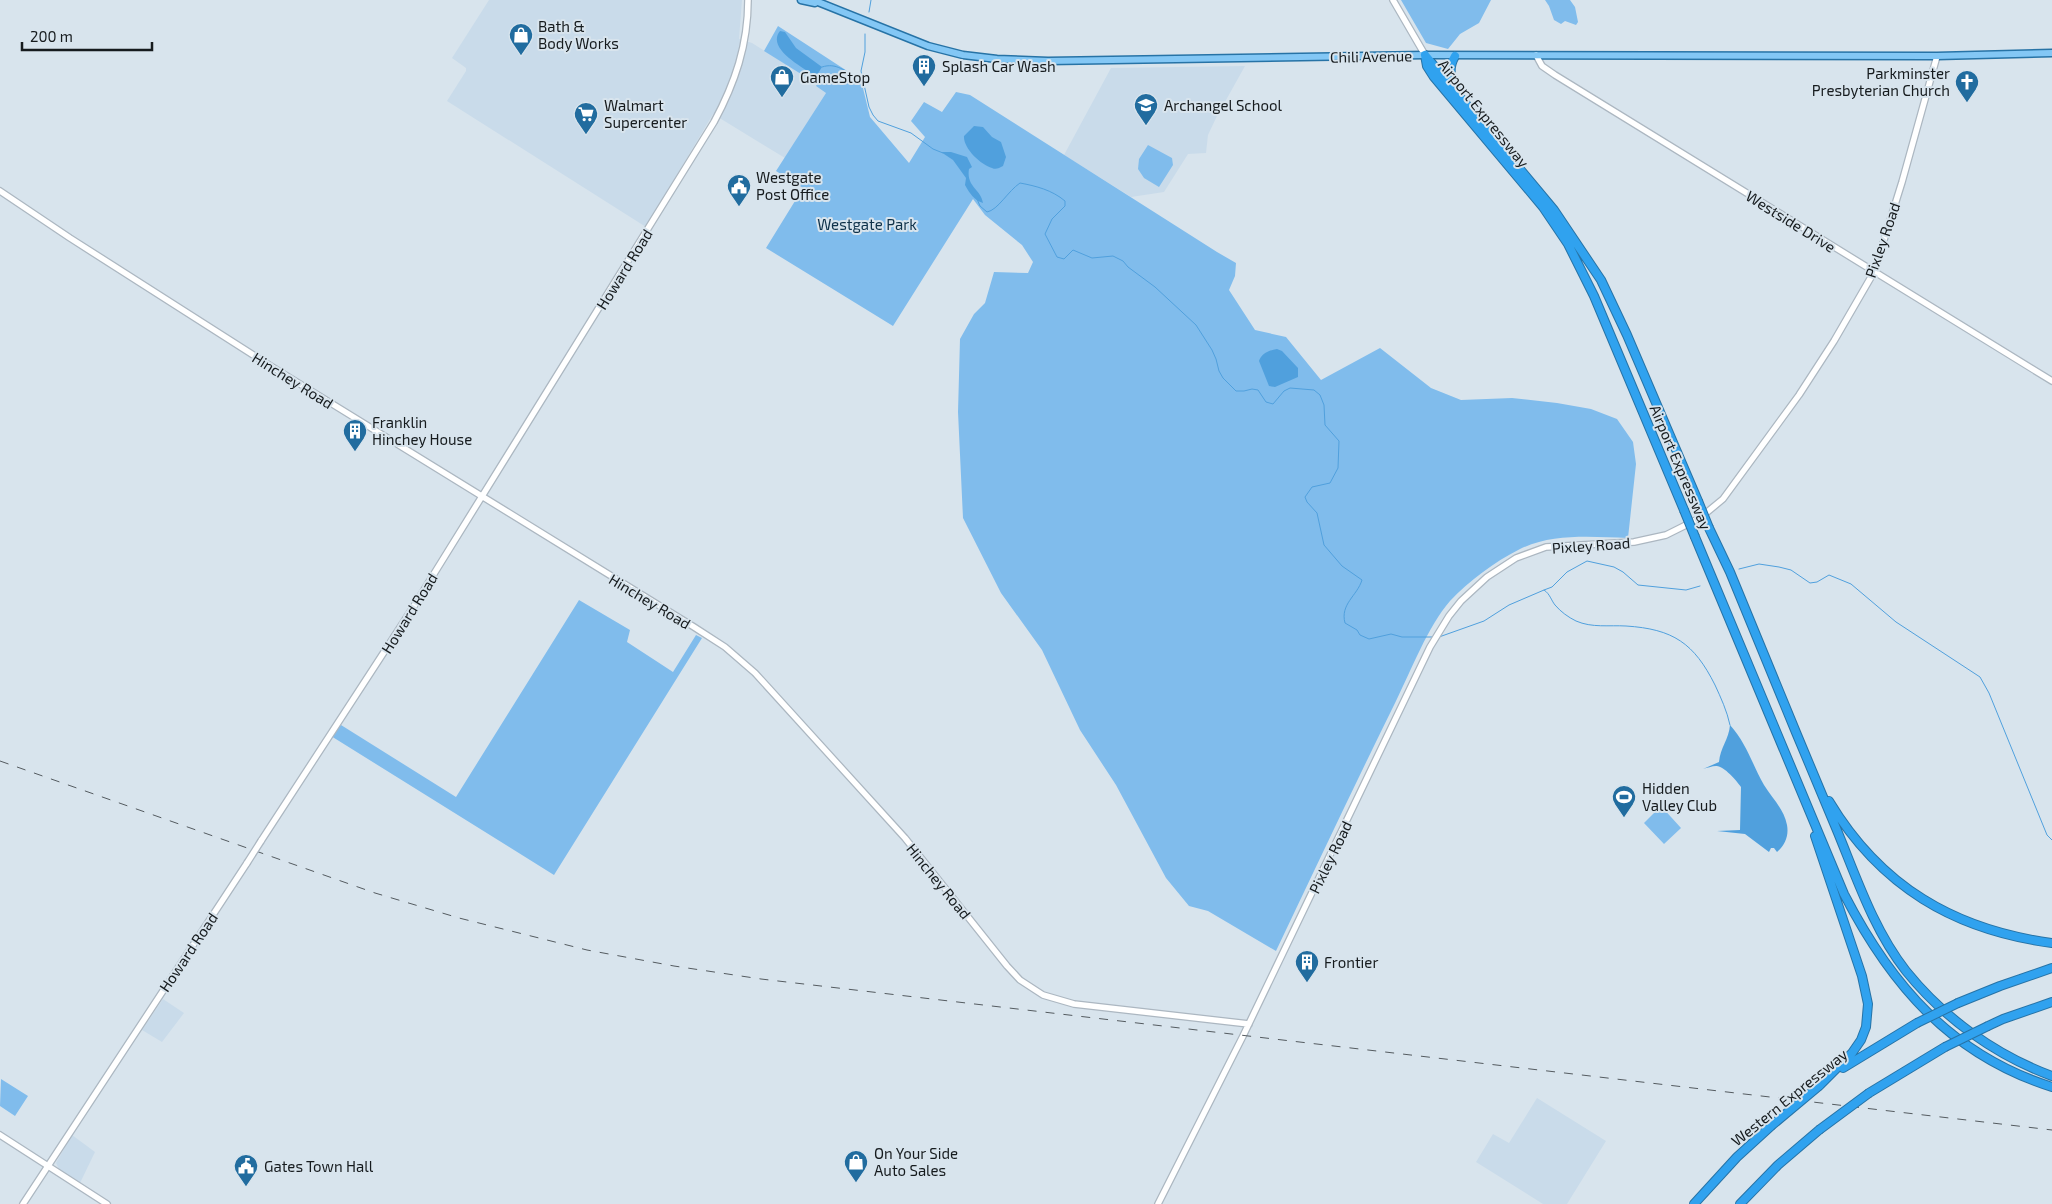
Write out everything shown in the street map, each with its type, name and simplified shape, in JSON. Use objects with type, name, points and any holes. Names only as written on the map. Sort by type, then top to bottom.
[{"type":"highway","name":"Airport Expressway","points":[[1425,56],[1554,210],[1601,280],[1627,335],[1709,528],[1730,572],[1806,756]]},
{"type":"highway","name":"Airport Expressway","points":[[1425,56],[1426,66],[1434,77],[1543,206],[1568,244],[1594,296],[1796,779]]},
{"type":"highway","points":[[1455,56],[1451,63],[1450,75],[1468,106]]},
{"type":"highway","points":[[1806,756],[1828,799],[1850,834],[1880,866],[1910,891],[1938,909],[1977,926],[2005,935],[2052,943]]},
{"type":"highway","points":[[1806,756],[1876,922],[1888,946],[1906,971],[1934,1003],[1988,1045],[2008,1057],[2052,1076]]},
{"type":"highway","points":[[1796,779],[1862,976],[1868,1004],[1866,1027],[1861,1040],[1852,1053],[1820,1086]]},
{"type":"highway","points":[[1796,779],[1844,894],[1864,932],[1896,978],[1927,1014],[1967,1045],[2007,1069],[2052,1087]]},
{"type":"highway","name":"Western Expressway","points":[[1694,1204],[1737,1157],[1771,1126],[1856,1059],[1917,1023],[1958,1003],[2052,968]]},
{"type":"highway","points":[[1740,1204],[1778,1165],[1819,1130],[1869,1092],[1945,1047],[1988,1026],[2052,1002]]},
{"type":"main road","name":"Chili Avenue","points":[[801,0],[816,2],[928,46],[962,55],[997,60],[1536,55],[1937,56],[2052,53]]},
{"type":"street","name":"Howard Road","points":[[23,1204],[333,734],[482,498],[714,122],[738,70],[746,34],[748,0]]},
{"type":"street","points":[[1393,0],[1425,56]]},
{"type":"street","name":"Westside Drive","points":[[1536,55],[1542,66],[1555,75],[2052,382]]},
{"type":"street","name":"Pixley Road","points":[[1158,1204],[1249,1024],[1436,636],[1461,601],[1474,588],[1501,566],[1516,558],[1553,546],[1634,542],[1680,530],[1712,509],[1735,484],[1834,341],[1874,272],[1902,182],[1937,56]]},
{"type":"street","name":"Hinchey Road","points":[[0,190],[87,249],[738,657],[905,838],[1007,966],[1032,989],[1056,1000],[1074,1004],[1249,1024]]},
{"type":"street","points":[[0,1135],[107,1204]]},
{"type":"shaded area","points":[[489,0],[742,0],[739,39],[752,43],[817,84],[816,86],[826,93],[785,158],[713,114],[646,227],[447,101],[466,71],[466,68],[452,58]]},
{"type":"shaded area","points":[[780,31],[785,32],[796,48],[822,67],[817,75],[794,62],[781,50],[777,37]]},
{"type":"shaded area","name":"Archangel School","points":[[1245,66],[1208,135],[1206,153],[1188,154],[1164,192],[1131,197],[1064,155],[1111,68]]},
{"type":"shaded area","points":[[974,126],[983,127],[992,137],[1001,142],[1006,157],[1003,166],[995,169],[988,166],[978,160],[966,146],[964,136]]},
{"type":"shaded area","points":[[941,152],[951,152],[967,157],[972,167],[969,169],[970,180],[980,194],[983,203],[971,194],[965,185],[966,178],[953,160]]},
{"type":"shaded area","points":[[1277,349],[1282,351],[1298,368],[1298,377],[1275,387],[1269,386],[1259,361],[1266,353]]},
{"type":"shaded area","points":[[1730,725],[1741,739],[1764,785],[1781,809],[1785,819],[1787,837],[1777,852],[1774,848],[1771,848],[1769,852],[1745,834],[1717,831],[1740,830],[1741,787],[1730,774],[1719,766],[1703,769],[1719,762]]},
{"type":"shaded area","points":[[163,999],[184,1013],[162,1042],[142,1030]]},
{"type":"shaded area","points":[[1537,1098],[1606,1141],[1567,1204],[1543,1204],[1476,1162],[1493,1134],[1509,1143]]},
{"type":"shaded area","points":[[72,1135],[95,1152],[80,1183],[59,1169],[56,1163]]},
{"type":"green space","points":[[1401,0],[1491,0],[1479,23],[1460,34],[1448,49],[1426,43]]},
{"type":"green space","points":[[1545,0],[1570,0],[1575,7],[1578,22],[1576,25],[1565,21],[1561,24],[1554,20]]},
{"type":"green space","name":"Westgate Park","points":[[778,26],[861,80],[870,117],[909,163],[925,137],[911,121],[924,102],[942,112],[956,92],[970,95],[1236,263],[1235,276],[1229,290],[1255,330],[1286,337],[1321,380],[1380,348],[1431,388],[1461,400],[1512,398],[1591,409],[1617,419],[1633,442],[1636,464],[1628,538],[1559,538],[1546,540],[1520,549],[1482,572],[1457,594],[1442,611],[1420,649],[1276,951],[1208,911],[1189,906],[1166,878],[1116,785],[1080,730],[1042,650],[1001,593],[963,518],[958,412],[960,339],[974,314],[985,303],[994,272],[1028,273],[1033,262],[1022,245],[985,215],[973,199],[893,326],[766,248],[803,188],[776,171],[826,93],[816,86],[817,84],[764,51]]},
{"type":"green space","points":[[1148,145],[1172,158],[1173,165],[1159,187],[1144,178],[1138,169],[1139,159]]},
{"type":"green space","points":[[579,600],[630,630],[627,642],[673,672],[696,635],[702,638],[554,875],[331,736],[341,725],[456,797]]},
{"type":"green space","points":[[1661,806],[1681,828],[1664,844],[1644,823]]},
{"type":"green space","points":[[1,1079],[28,1096],[15,1116],[0,1106]]},
{"type":"waterway","points":[[869,12],[871,0]]},
{"type":"waterway","points":[[865,34],[865,52],[861,71],[869,107],[873,115],[878,121],[911,133],[933,149],[943,153]]},
{"type":"waterway","points":[[822,67],[832,66],[840,68],[857,76],[862,74]]},
{"type":"waterway","points":[[977,199],[980,206],[987,212],[995,208],[1020,183],[1038,187],[1055,194],[1065,201],[1065,206],[1052,219],[1045,234],[1057,257],[1064,259],[1073,250],[1092,258],[1113,256],[1123,261],[1128,267],[1155,287],[1196,325],[1212,350],[1223,378],[1236,391],[1258,390],[1266,402],[1273,404],[1284,391],[1290,388],[1314,390],[1320,395],[1324,405],[1325,425],[1339,441],[1338,468],[1330,483],[1312,487],[1305,497],[1317,513],[1324,545],[1342,566],[1362,580],[1347,605],[1344,616],[1345,623],[1357,630],[1360,635],[1369,639],[1391,634],[1402,637],[1432,637]]},
{"type":"waterway","points":[[1544,590],[1552,587],[1567,572],[1587,561],[1614,567],[1638,585],[1686,590],[1700,586]]},
{"type":"waterway","points":[[1739,569],[1759,564],[1791,570],[1810,583],[1817,582],[1829,575],[1851,584],[1896,622],[1980,677],[1989,693],[2047,835],[2052,840]]},
{"type":"waterway","points":[[1439,637],[1484,621],[1509,605],[1544,590],[1560,610],[1576,621],[1594,625],[1642,628],[1669,635],[1680,641],[1699,658],[1707,671],[1722,700],[1730,725]]},
{"type":"railway","points":[[0,761],[375,893],[459,918],[587,950],[674,966],[761,979],[2052,1130]]},
{"type":"place","name":"Bath & Body Works","points":[[521,56]]},
{"type":"place","name":"Splash Car Wash","points":[[924,87]]},
{"type":"place","name":"GameStop","points":[[782,98]]},
{"type":"place","name":"Parkminster Presbyterian Church","points":[[1967,103]]},
{"type":"place","name":"Archangel School","points":[[1146,126]]},
{"type":"place","name":"Walmart Supercenter","points":[[586,135]]},
{"type":"place","name":"Westgate Post Office","points":[[739,207]]},
{"type":"place","name":"Franklin Hinchey House","points":[[355,452]]},
{"type":"place","name":"Hidden Valley Club","points":[[1624,818]]},
{"type":"place","name":"Frontier","points":[[1307,983]]},
{"type":"place","name":"On Your Side Auto Sales","points":[[856,1183]]},
{"type":"place","name":"Gates Town Hall","points":[[246,1187]]}]
